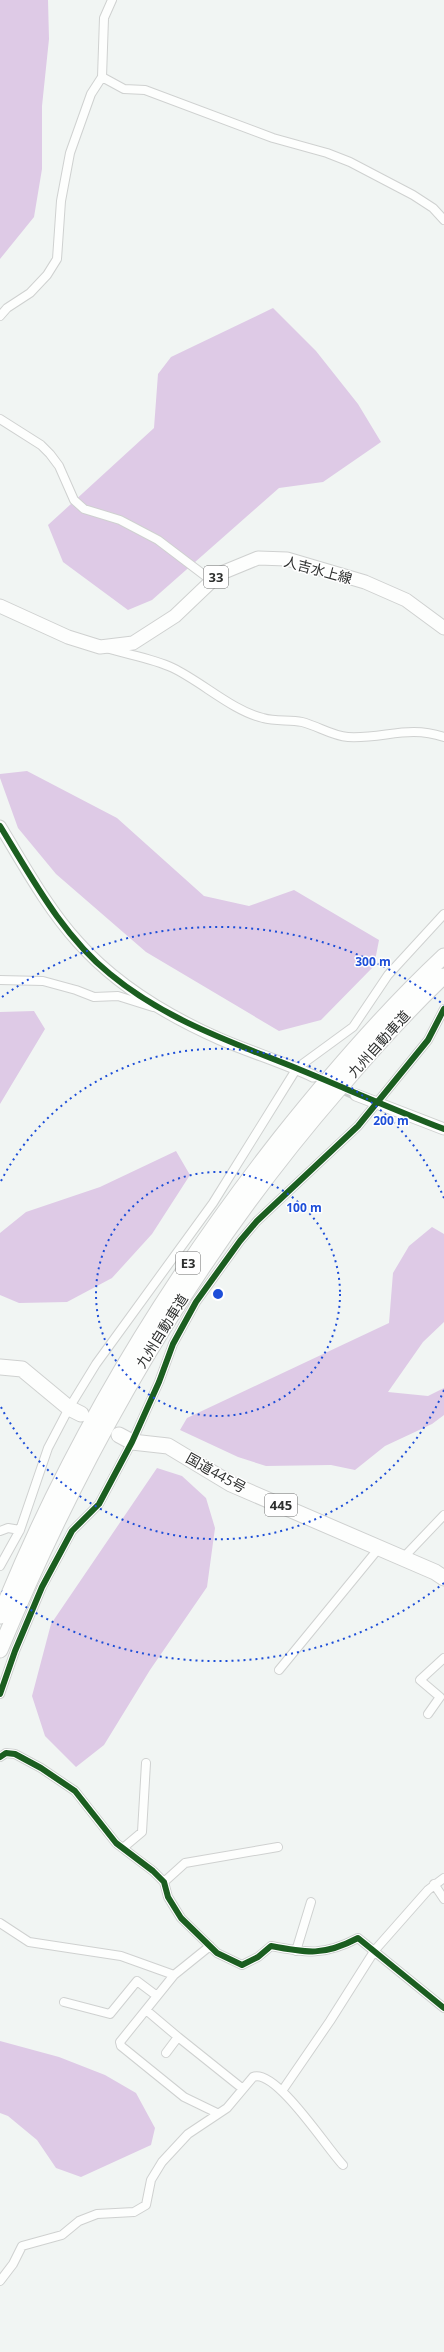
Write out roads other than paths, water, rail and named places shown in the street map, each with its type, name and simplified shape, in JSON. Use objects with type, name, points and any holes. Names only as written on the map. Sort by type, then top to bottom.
[{"type":"highway","name":"九州自動車道","points":[[0,1616],[52,1498],[128,1358],[197,1250],[254,1172],[343,1062],[404,994],[444,956]]},
{"type":"highway","name":"九州自動車道","points":[[0,1650],[34,1569],[87,1459],[149,1350],[209,1257],[264,1180],[310,1123],[413,1006],[444,976]]},
{"type":"highway","points":[[0,1367],[22,1369],[75,1411]]},
{"type":"highway","name":"国道445号","points":[[125,1438],[168,1446],[231,1484],[403,1558],[444,1578]]},
{"type":"main road","name":"人吉水上線","points":[[0,606],[68,637],[100,646],[133,643],[175,616],[219,574],[258,558],[287,559],[365,582],[406,600],[444,628]]},
{"type":"street","points":[[0,316],[7,308],[30,293],[47,275],[57,259],[61,201],[70,153],[91,94],[102,77],[104,18],[112,0]]},
{"type":"street","points":[[102,77],[124,89],[145,90],[273,138],[327,153],[413,195],[433,208],[444,220]]},
{"type":"street","points":[[0,419],[41,445],[50,454],[59,466],[74,500],[84,509],[120,520],[158,540],[212,581]]},
{"type":"street","points":[[100,646],[151,659],[173,668],[246,712],[263,718],[302,722],[324,731],[348,737],[410,730],[429,732],[444,737]]},
{"type":"street","points":[[0,826],[44,898],[77,942],[110,974],[163,1010],[220,1039],[297,1068],[313,1076]]},
{"type":"street","points":[[0,1566],[20,1530],[48,1448],[75,1411],[96,1364],[213,1203],[297,1068],[353,1027],[388,975],[444,914]]},
{"type":"street","points":[[0,980],[43,981],[94,997],[118,996],[163,1010]]},
{"type":"street","points":[[0,1694],[15,1651],[42,1587],[72,1531],[99,1504],[125,1438],[160,1382],[172,1344],[205,1290],[257,1221],[358,1126],[428,1040],[444,1009]]},
{"type":"street","points":[[356,1094],[444,1129]]},
{"type":"street","points":[[403,1558],[444,1515]]},
{"type":"street","points":[[0,1531],[8,1528],[20,1530]]},
{"type":"street","points":[[279,1670],[379,1548]]},
{"type":"street","points":[[428,1714],[440,1697],[420,1680],[444,1658]]},
{"type":"street","points":[[0,1757],[6,1753],[15,1754],[41,1768],[75,1791],[116,1843],[153,1871],[164,1882],[168,1897],[181,1918],[217,1954],[242,1965],[258,1957],[271,1946],[296,1951],[330,1951],[358,1938],[375,1950],[444,2008]]},
{"type":"street","points":[[123,1848],[142,1832],[146,1763]]},
{"type":"street","points":[[164,1882],[185,1863],[278,1847]]},
{"type":"street","points":[[282,2091],[330,2021],[375,1950],[434,1884],[444,1878]]},
{"type":"street","points":[[434,1884],[444,1899]]},
{"type":"street","points":[[296,1951],[311,1902]]},
{"type":"street","points":[[0,1923],[29,1942],[121,1956],[174,1975]]},
{"type":"street","points":[[210,1946],[174,1975],[120,2042],[121,2046],[184,2097],[217,2114]]},
{"type":"street","points":[[64,2002],[110,2014],[137,1981],[157,1996]]},
{"type":"street","points":[[146,2010],[243,2089]]},
{"type":"street","points":[[166,2053],[178,2037]]},
{"type":"street","points":[[0,2281],[13,2264],[22,2246],[62,2235],[79,2221],[97,2214],[134,2212],[146,2205],[151,2180],[162,2162],[188,2134],[227,2108],[252,2077],[261,2076],[282,2091],[322,2136],[333,2154],[343,2165]]},
{"type":"tunnel","points":[[313,1076],[356,1095]]}]
